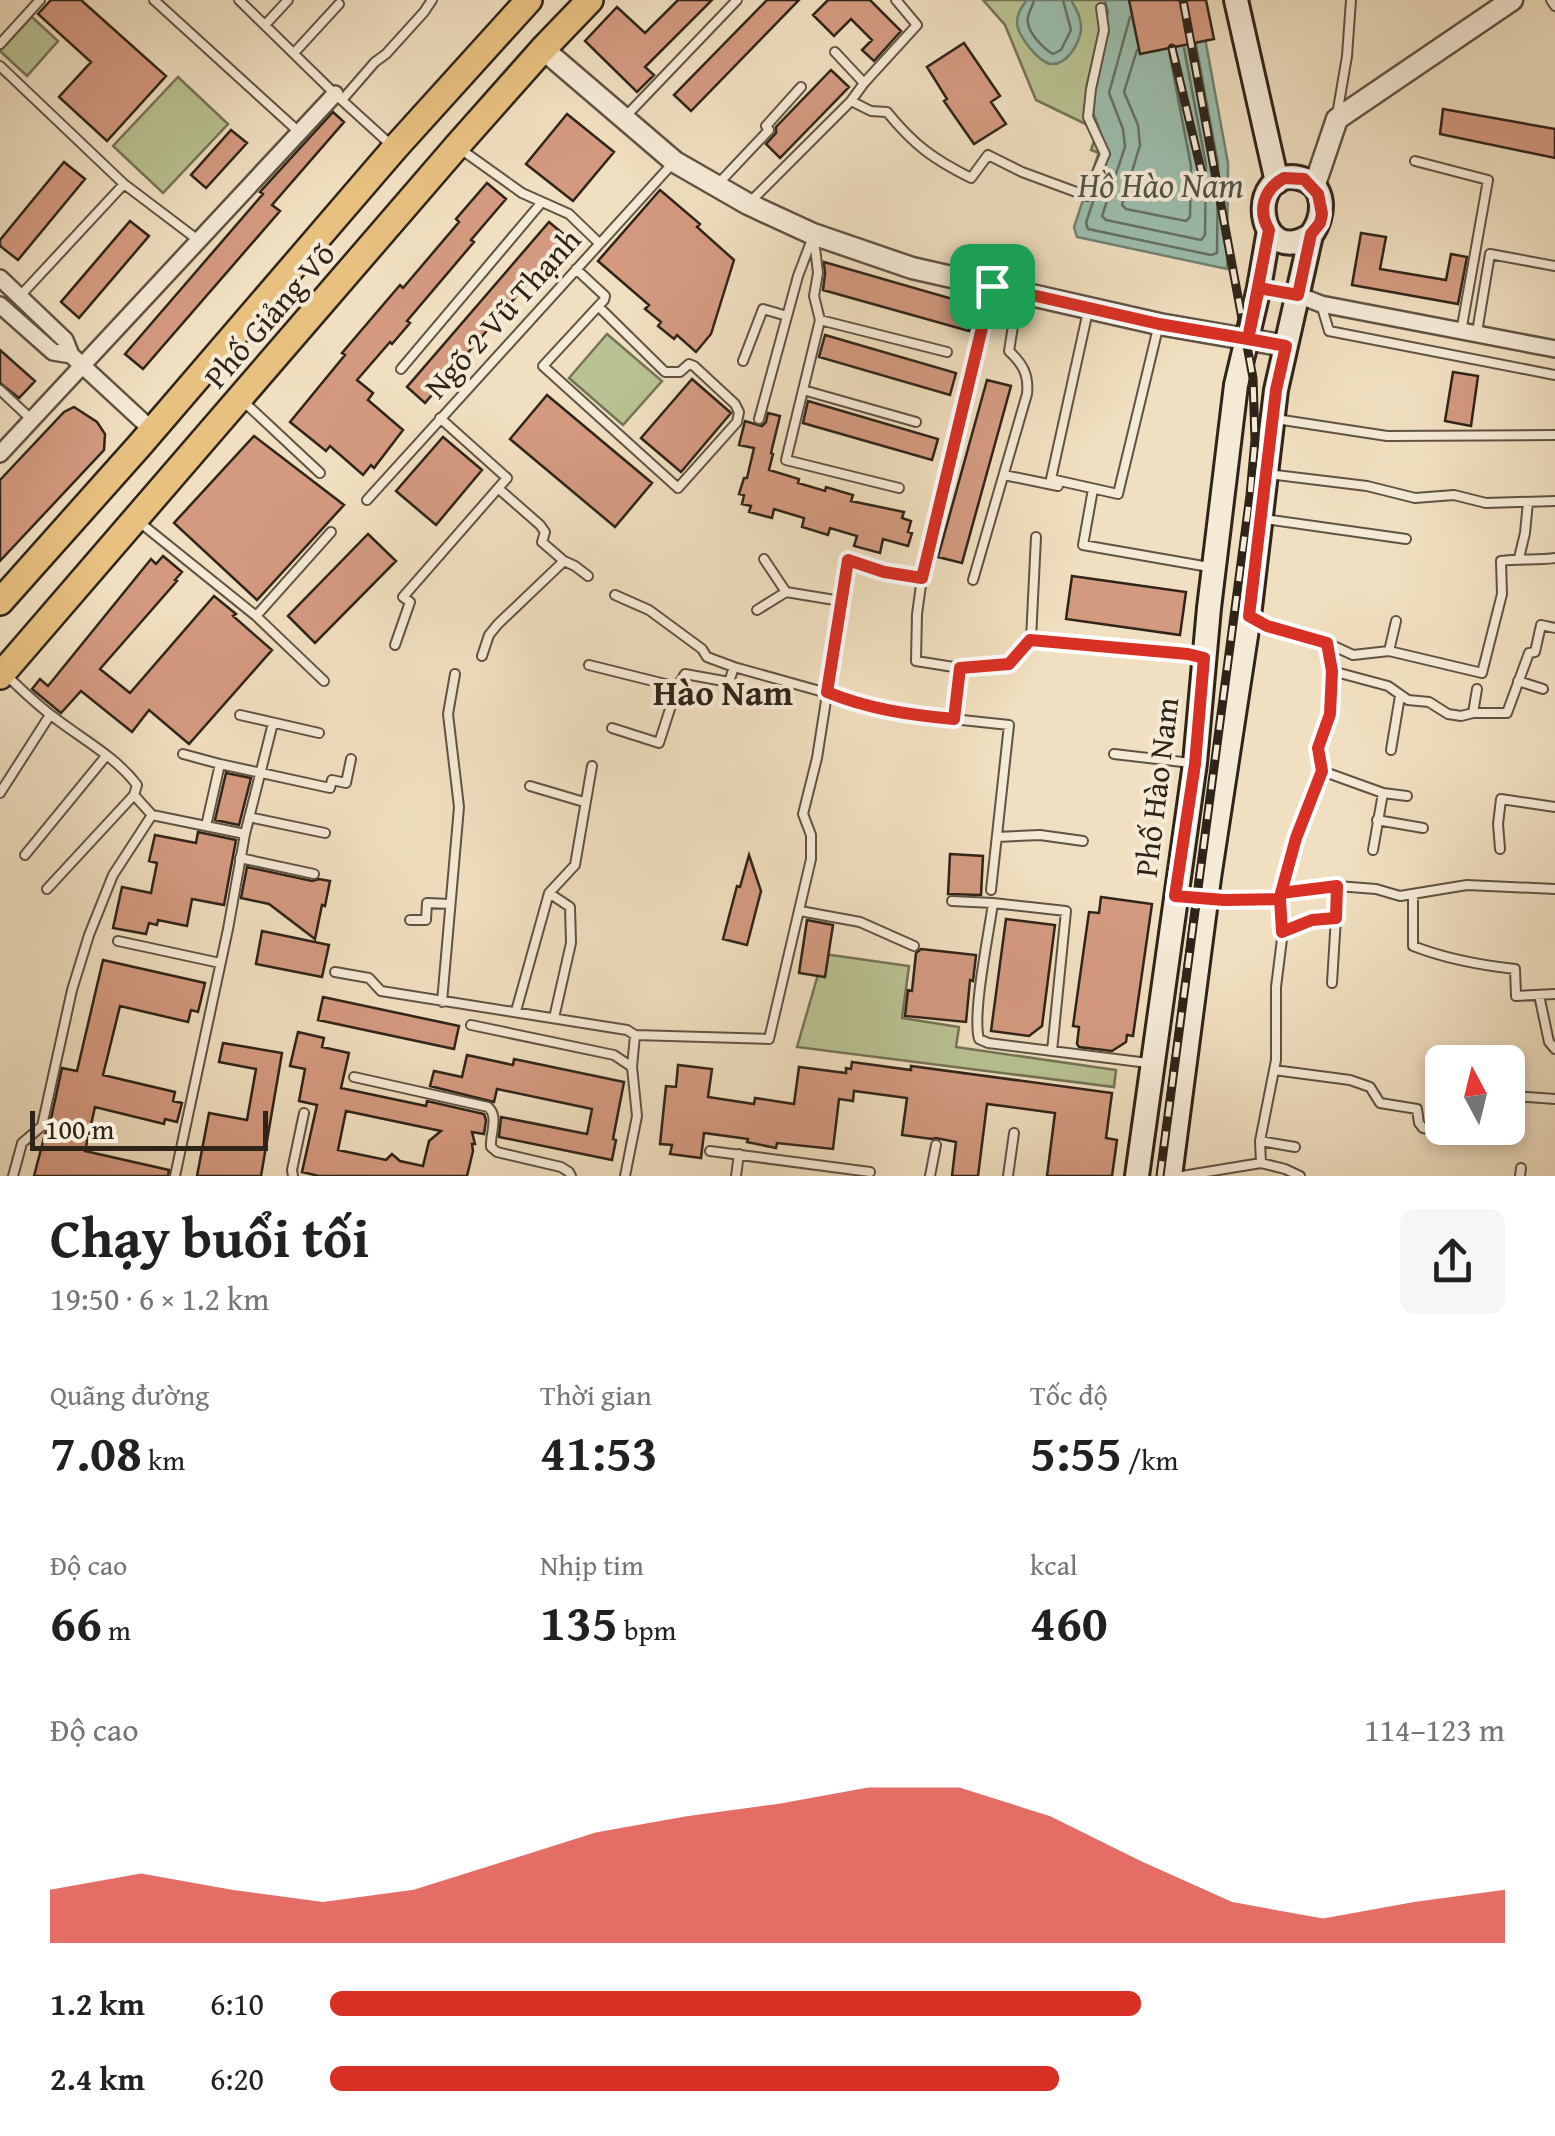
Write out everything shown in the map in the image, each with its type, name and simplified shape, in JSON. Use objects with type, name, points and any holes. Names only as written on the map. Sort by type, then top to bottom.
[{"type":"main road","name":"Phố Giảng Võ","points":[[2,674],[457,146],[590,0]]},
{"type":"main road","name":"Phố Hào Nam","points":[[1136,1176],[1195,764],[1236,385],[1269,230],[1263,208],[1269,190],[1277,182],[1236,0]]},
{"type":"main road","name":"Phố Giảng Võ","points":[[0,602],[518,4]]},
{"type":"main road","points":[[1277,182],[1296,177],[1314,187]]},
{"type":"main road","name":"Phố Hào Nam","points":[[1170,1176],[1249,616],[1276,390],[1311,234],[1322,214],[1314,187]]},
{"type":"main road","points":[[1269,230],[1286,242],[1311,234]]},
{"type":"main road","points":[[1259,288],[1298,295]]},
{"type":"main road","points":[[152,430],[187,459]]},
{"type":"main road","points":[[1209,608],[1249,616]]},
{"type":"main road","points":[[1175,896],[1207,900]]},
{"type":"street","points":[[1314,187],[1337,119],[1512,0]]},
{"type":"street","points":[[543,49],[675,162],[748,204],[814,234],[912,268],[1159,324],[1286,346]]},
{"type":"street","points":[[0,454],[76,360],[198,240],[298,132],[338,97]]},
{"type":"street","points":[[0,278],[66,340],[76,360],[152,430]]},
{"type":"street","points":[[1298,295],[1321,304],[1555,349]]},
{"type":"street","points":[[0,305],[52,352],[76,360]]},
{"type":"lane","points":[[0,44],[40,0]]},
{"type":"lane","points":[[154,0],[298,132]]},
{"type":"lane","points":[[239,0],[395,148]]},
{"type":"lane","points":[[265,25],[288,0]]},
{"type":"lane","points":[[338,97],[386,54],[432,0]]},
{"type":"lane","points":[[624,118],[737,0]]},
{"type":"lane","points":[[748,204],[851,101],[917,25],[896,0]]},
{"type":"lane","points":[[1337,119],[1351,0]]},
{"type":"lane","points":[[294,53],[339,4]]},
{"type":"lane","points":[[851,101],[871,111],[887,112],[909,139],[939,162],[971,178],[988,156],[1087,196],[1104,154],[1088,117],[1104,30],[1101,8]]},
{"type":"lane","points":[[836,52],[864,83]]},
{"type":"lane","points":[[0,66],[124,184],[198,240]]},
{"type":"lane","points":[[716,186],[769,130],[766,126],[801,88]]},
{"type":"lane","points":[[457,146],[522,193],[569,214],[599,242]]},
{"type":"lane","points":[[1415,161],[1488,180],[1469,334]]},
{"type":"lane","name":"Ngõ 2 Vũ Thạnh","points":[[367,500],[675,162]]},
{"type":"lane","points":[[20,296],[124,184]]},
{"type":"lane","points":[[400,369],[542,202]]},
{"type":"lane","points":[[759,419],[814,234]]},
{"type":"lane","points":[[814,234],[818,273],[814,296],[820,320],[786,460],[899,488]]},
{"type":"lane","points":[[1469,334],[1490,254],[1555,266]]},
{"type":"lane","points":[[576,269],[605,296],[543,366],[678,488],[736,422],[739,412],[694,366],[689,364],[680,372],[665,372],[599,307]]},
{"type":"lane","points":[[992,286],[922,578],[916,661],[960,668],[1009,664],[1030,640],[1036,537]]},
{"type":"lane","points":[[973,580],[1028,394],[1028,378],[1009,351],[1018,292]]},
{"type":"lane","points":[[1321,304],[1329,332],[1555,375]]},
{"type":"lane","points":[[1089,307],[1051,479],[1092,492]]},
{"type":"lane","points":[[743,361],[764,310],[787,316]]},
{"type":"lane","points":[[820,320],[946,352]]},
{"type":"lane","points":[[1004,474],[1118,494],[1159,324]]},
{"type":"lane","points":[[0,390],[31,419]]},
{"type":"lane","points":[[804,390],[916,422]]},
{"type":"lane","points":[[240,398],[320,473]]},
{"type":"lane","points":[[395,645],[410,602],[403,597],[507,478],[440,418]]},
{"type":"lane","points":[[1272,419],[1386,436],[1555,435]]},
{"type":"lane","points":[[1266,474],[1367,486],[1416,498],[1454,495],[1486,503],[1555,501]]},
{"type":"lane","points":[[500,489],[540,525],[545,532],[542,542],[588,576]]},
{"type":"lane","points":[[1092,492],[1082,545],[1214,568]]},
{"type":"lane","points":[[1519,558],[1528,502]]},
{"type":"lane","points":[[1260,519],[1406,539]]},
{"type":"lane","points":[[136,520],[256,616],[324,681]]},
{"type":"lane","points":[[256,616],[330,532]]},
{"type":"lane","points":[[764,558],[786,592]]},
{"type":"lane","points":[[1249,616],[1267,626],[1327,643],[1353,655],[1389,651],[1482,673],[1502,594],[1502,562],[1555,558]]},
{"type":"lane","points":[[334,972],[369,978],[381,990],[636,1034],[769,1039],[812,859],[811,835],[803,814],[817,758],[848,560],[884,572],[922,578]]},
{"type":"lane","points":[[482,656],[489,635],[498,624],[564,561]]},
{"type":"lane","points":[[757,610],[786,592],[841,601]]},
{"type":"lane","points":[[616,595],[649,610],[702,648],[707,656],[734,667],[858,704],[915,715],[1009,725],[991,890]]},
{"type":"lane","points":[[1389,651],[1396,620]]},
{"type":"lane","points":[[1332,671],[1388,686],[1408,700],[1428,702],[1448,714],[1507,713],[1529,653],[1535,652],[1542,625],[1555,628]]},
{"type":"lane","points":[[1030,640],[1204,658]]},
{"type":"lane","points":[[1261,1163],[1260,1141],[1276,1060],[1280,896],[1296,838],[1322,771],[1318,748],[1330,714],[1332,671],[1327,643]]},
{"type":"lane","points":[[589,665],[677,687]]},
{"type":"lane","points":[[612,728],[659,743],[685,674],[729,682],[734,667]]},
{"type":"lane","points":[[954,719],[960,668]]},
{"type":"lane","points":[[2,674],[106,756],[136,785],[134,796],[48,890]]},
{"type":"lane","points":[[442,1002],[459,808],[448,714],[455,674]]},
{"type":"lane","points":[[1518,681],[1543,689]]},
{"type":"lane","points":[[1473,713],[1477,689]]},
{"type":"lane","points":[[1392,750],[1400,696]]},
{"type":"lane","points":[[0,793],[50,715]]},
{"type":"lane","points":[[240,715],[319,733]]},
{"type":"lane","points":[[175,1176],[245,834],[273,723]]},
{"type":"lane","points":[[183,754],[330,788],[332,780],[346,783],[350,759]]},
{"type":"lane","points":[[1114,754],[1195,764]]},
{"type":"lane","points":[[25,855],[106,756]]},
{"type":"lane","points":[[206,826],[220,764]]},
{"type":"lane","points":[[516,1011],[549,893],[575,865],[592,766]]},
{"type":"lane","points":[[1322,771],[1383,793],[1407,796]]},
{"type":"lane","points":[[530,786],[584,802]]},
{"type":"lane","points":[[1373,850],[1383,793]]},
{"type":"lane","points":[[134,796],[152,815],[245,834]]},
{"type":"lane","points":[[1500,849],[1501,799],[1555,807]]},
{"type":"lane","points":[[13,1176],[22,1143],[42,1126],[72,990],[112,876],[152,815]]},
{"type":"lane","points":[[249,817],[324,833]]},
{"type":"lane","points":[[1377,820],[1423,828]]},
{"type":"lane","points":[[997,837],[1040,834],[1083,842]]},
{"type":"lane","points":[[239,862],[314,874]]},
{"type":"lane","points":[[1207,900],[1280,896],[1337,886],[1376,889],[1400,896],[1468,885],[1555,889]]},
{"type":"lane","points":[[1332,983],[1337,886]]},
{"type":"lane","points":[[549,893],[570,907],[571,944],[554,1018]]},
{"type":"lane","points":[[1413,894],[1413,946],[1438,956],[1515,969],[1516,996],[1555,994]]},
{"type":"lane","points":[[952,901],[1066,911],[1052,1050]]},
{"type":"lane","points":[[410,920],[426,920],[426,903],[450,904]]},
{"type":"lane","points":[[993,903],[980,998],[979,1039],[1153,1064]]},
{"type":"lane","points":[[800,911],[860,922],[914,946]]},
{"type":"lane","points":[[1282,932],[1312,920],[1336,918]]},
{"type":"lane","points":[[118,941],[220,963]]},
{"type":"lane","points":[[1539,995],[1549,1042],[1555,1048]]},
{"type":"lane","points":[[472,1025],[614,1055],[632,1067]]},
{"type":"lane","points":[[625,1176],[637,1116],[632,1067],[636,1034]]},
{"type":"lane","points":[[1274,1070],[1350,1080],[1370,1087],[1380,1103],[1417,1109],[1419,1124],[1425,1128]]},
{"type":"lane","points":[[354,1077],[488,1106],[494,1116],[491,1146],[497,1152],[561,1167],[571,1176]]},
{"type":"lane","points":[[1525,1097],[1555,1100]]},
{"type":"lane","points":[[293,1176],[304,1113]]},
{"type":"lane","points":[[1008,1176],[1014,1133]]},
{"type":"lane","points":[[1260,1141],[1295,1148]]},
{"type":"lane","points":[[930,1176],[936,1145]]},
{"type":"lane","points":[[710,1150],[870,1172]]},
{"type":"lane","points":[[736,1176],[739,1154]]},
{"type":"lane","points":[[1182,1176],[1261,1163],[1300,1176]]},
{"type":"shaded area","points":[[983,0],[1027,0],[1023,37],[1047,63],[1056,64],[1067,58],[1079,15],[1071,0],[1105,0],[1108,13],[1087,85],[1100,136],[1099,153],[1091,150],[1098,130],[1036,100],[1005,25]]},
{"type":"shaded area","points":[[32,17],[58,41],[27,76],[0,51]]},
{"type":"shaded area","points":[[178,77],[228,124],[163,193],[113,146]]},
{"type":"shaded area","points":[[607,334],[662,381],[623,425],[569,378]]},
{"type":"shaded area","points":[[824,954],[909,966],[902,1018],[959,1027],[956,1047],[1116,1070],[1114,1087],[797,1047]]},
{"type":"water","points":[[1027,0],[1071,0],[1081,30],[1075,47],[1062,61],[1046,62],[1024,40],[1017,22]]},
{"type":"water","name":"Hồ Hào Nam","points":[[1105,0],[1198,0],[1228,163],[1227,269],[1077,237],[1074,227],[1102,143],[1087,85],[1108,13]]},
{"type":"building","points":[[51,0],[81,0],[166,76],[107,141],[59,97],[91,62],[38,14]]},
{"type":"building","points":[[678,0],[712,0],[645,67],[654,75],[637,92],[585,41],[617,7],[645,33]]},
{"type":"building","points":[[767,0],[799,0],[691,111],[674,95]]},
{"type":"building","points":[[828,0],[870,0],[901,31],[874,61],[862,50],[872,40],[851,19],[834,36],[813,15]]},
{"type":"building","points":[[1129,0],[1206,0],[1214,39],[1140,54]]},
{"type":"building","points":[[964,43],[1000,96],[991,102],[1006,124],[974,144],[944,101],[947,99],[927,67]]},
{"type":"building","points":[[831,70],[849,87],[780,158],[766,144],[776,133],[776,127]]},
{"type":"building","points":[[1443,109],[1555,129],[1555,158],[1440,134]]},
{"type":"building","points":[[333,112],[344,122],[272,205],[280,211],[143,369],[125,354],[263,194],[260,192]]},
{"type":"building","points":[[567,114],[614,152],[573,201],[526,164]]},
{"type":"building","points":[[231,130],[247,143],[206,188],[191,175]]},
{"type":"building","points":[[64,162],[85,179],[18,260],[0,246],[0,240]]},
{"type":"building","points":[[487,183],[506,199],[407,321],[410,323],[357,380],[373,393],[368,400],[403,430],[374,468],[371,465],[363,475],[330,446],[326,451],[290,422],[345,355],[342,353],[400,285],[403,288]]},
{"type":"building","points":[[660,190],[734,260],[711,334],[696,352],[677,335],[674,339],[658,326],[661,322],[645,309],[649,305],[598,261]]},
{"type":"building","points":[[130,221],[149,236],[79,318],[61,302]]},
{"type":"building","points":[[549,222],[567,237],[425,403],[407,387]]},
{"type":"building","points":[[1361,233],[1386,237],[1380,269],[1446,280],[1451,254],[1467,257],[1458,304],[1352,285]]},
{"type":"building","points":[[824,262],[977,306],[969,331],[823,290]]},
{"type":"building","points":[[825,335],[956,373],[950,395],[819,357]]},
{"type":"building","points":[[0,350],[35,381],[19,398],[0,383]]},
{"type":"building","points":[[1453,372],[1478,376],[1471,426],[1445,421]]},
{"type":"building","points":[[692,379],[731,413],[681,472],[641,438]]},
{"type":"building","points":[[987,380],[1011,386],[962,563],[938,557]]},
{"type":"building","points":[[547,395],[652,483],[615,527],[510,439]]},
{"type":"building","points":[[808,401],[938,439],[932,460],[803,423]]},
{"type":"building","points":[[74,407],[97,422],[105,434],[104,450],[0,561],[0,480],[64,412]]},
{"type":"building","points":[[768,413],[780,416],[769,470],[799,479],[798,483],[853,495],[851,501],[904,512],[902,518],[911,521],[908,546],[883,539],[880,553],[854,546],[857,536],[830,528],[828,535],[802,527],[804,518],[774,509],[772,518],[749,512],[751,506],[742,504],[744,495],[739,494],[754,448],[739,445],[745,421],[762,426]]},
{"type":"building","points":[[254,436],[344,505],[257,600],[174,523]]},
{"type":"building","points":[[443,437],[482,470],[436,525],[396,491]]},
{"type":"building","points":[[368,534],[396,561],[315,643],[288,616]]},
{"type":"building","points":[[163,556],[182,572],[177,581],[100,669],[130,693],[214,596],[272,650],[189,744],[149,710],[132,732],[81,691],[61,713],[32,689],[40,679],[48,686],[151,559],[156,564]]},
{"type":"building","points":[[1072,576],[1186,592],[1180,635],[1066,619]]},
{"type":"building","points":[[226,773],[251,778],[239,825],[215,820]]},
{"type":"building","points":[[198,832],[236,840],[224,905],[192,899],[187,926],[158,920],[157,925],[149,923],[146,934],[113,928],[122,887],[151,893],[157,863],[149,861],[155,835],[196,843]]},
{"type":"building","points":[[950,854],[983,856],[981,895],[948,894]]},
{"type":"building","points":[[749,855],[761,891],[747,945],[723,939]]},
{"type":"building","points":[[247,867],[330,881],[315,939],[269,904],[241,898]]},
{"type":"building","points":[[1101,897],[1152,904],[1133,1036],[1127,1035],[1126,1042],[1112,1051],[1079,1047],[1079,1027],[1073,1026],[1089,912],[1099,913]]},
{"type":"building","points":[[1006,919],[1055,925],[1042,1026],[1029,1036],[991,1031]]},
{"type":"building","points":[[807,920],[833,925],[825,977],[799,973]]},
{"type":"building","points":[[262,931],[329,945],[322,977],[256,964]]},
{"type":"building","points":[[921,949],[976,955],[966,1022],[905,1016],[916,953]]},
{"type":"building","points":[[103,960],[205,983],[198,1012],[191,1010],[188,1022],[120,1006],[103,1075],[175,1092],[173,1101],[182,1103],[177,1122],[165,1119],[164,1124],[95,1107],[85,1151],[169,1170],[168,1176],[34,1176],[62,1068],[77,1071]]},
{"type":"building","points":[[323,997],[459,1026],[454,1049],[318,1020]]},
{"type":"building","points":[[298,1032],[324,1038],[322,1047],[349,1053],[341,1088],[484,1114],[484,1134],[472,1132],[475,1144],[467,1176],[319,1176],[302,1172],[317,1105],[299,1101],[305,1069],[290,1066]],"holes":[[[346,1111],[441,1131],[429,1141],[423,1166],[400,1161],[392,1154],[386,1160],[338,1150]]]},
{"type":"building","points":[[223,1043],[282,1053],[261,1176],[197,1176],[209,1113],[247,1120],[256,1069],[219,1062]]},
{"type":"building","points":[[467,1055],[513,1065],[514,1059],[624,1082],[612,1160],[499,1137],[501,1117],[587,1134],[592,1109],[497,1089],[494,1102],[430,1086],[434,1071],[462,1077]]},
{"type":"building","points":[[852,1062],[911,1070],[911,1066],[1112,1093],[1106,1138],[1117,1140],[1112,1176],[1047,1176],[1055,1113],[987,1104],[978,1176],[952,1176],[956,1142],[902,1135],[907,1098],[854,1091],[853,1101],[839,1099],[833,1149],[777,1143],[776,1148],[747,1142],[748,1139],[704,1133],[701,1158],[670,1154],[672,1145],[660,1144],[666,1086],[676,1087],[678,1065],[712,1069],[708,1097],[754,1104],[755,1098],[794,1104],[799,1067],[846,1073]]},
{"type":"railway","points":[[1160,1176],[1255,440],[1253,378],[1183,0]]},
{"type":"railway","points":[[1172,48],[1202,174]]},
{"type":"district","name":"Hào Nam","points":[[723,692]]},
{"type":"route","points":[[992,286],[922,578],[884,572],[848,560],[827,692],[858,704],[954,719],[960,668],[1009,664],[1030,640],[1204,658],[1195,764],[1175,896],[1280,899],[1282,932],[1312,920],[1336,918],[1337,886],[1281,893],[1296,838],[1322,771],[1318,748],[1330,714],[1332,671],[1327,643],[1267,626],[1249,616],[1276,390],[1286,346],[1248,339],[1269,230],[1262,214],[1269,190],[1284,178],[1304,179],[1318,194],[1322,214],[1311,234],[1298,295],[1259,288],[1248,339],[1159,324],[992,286]]}]
